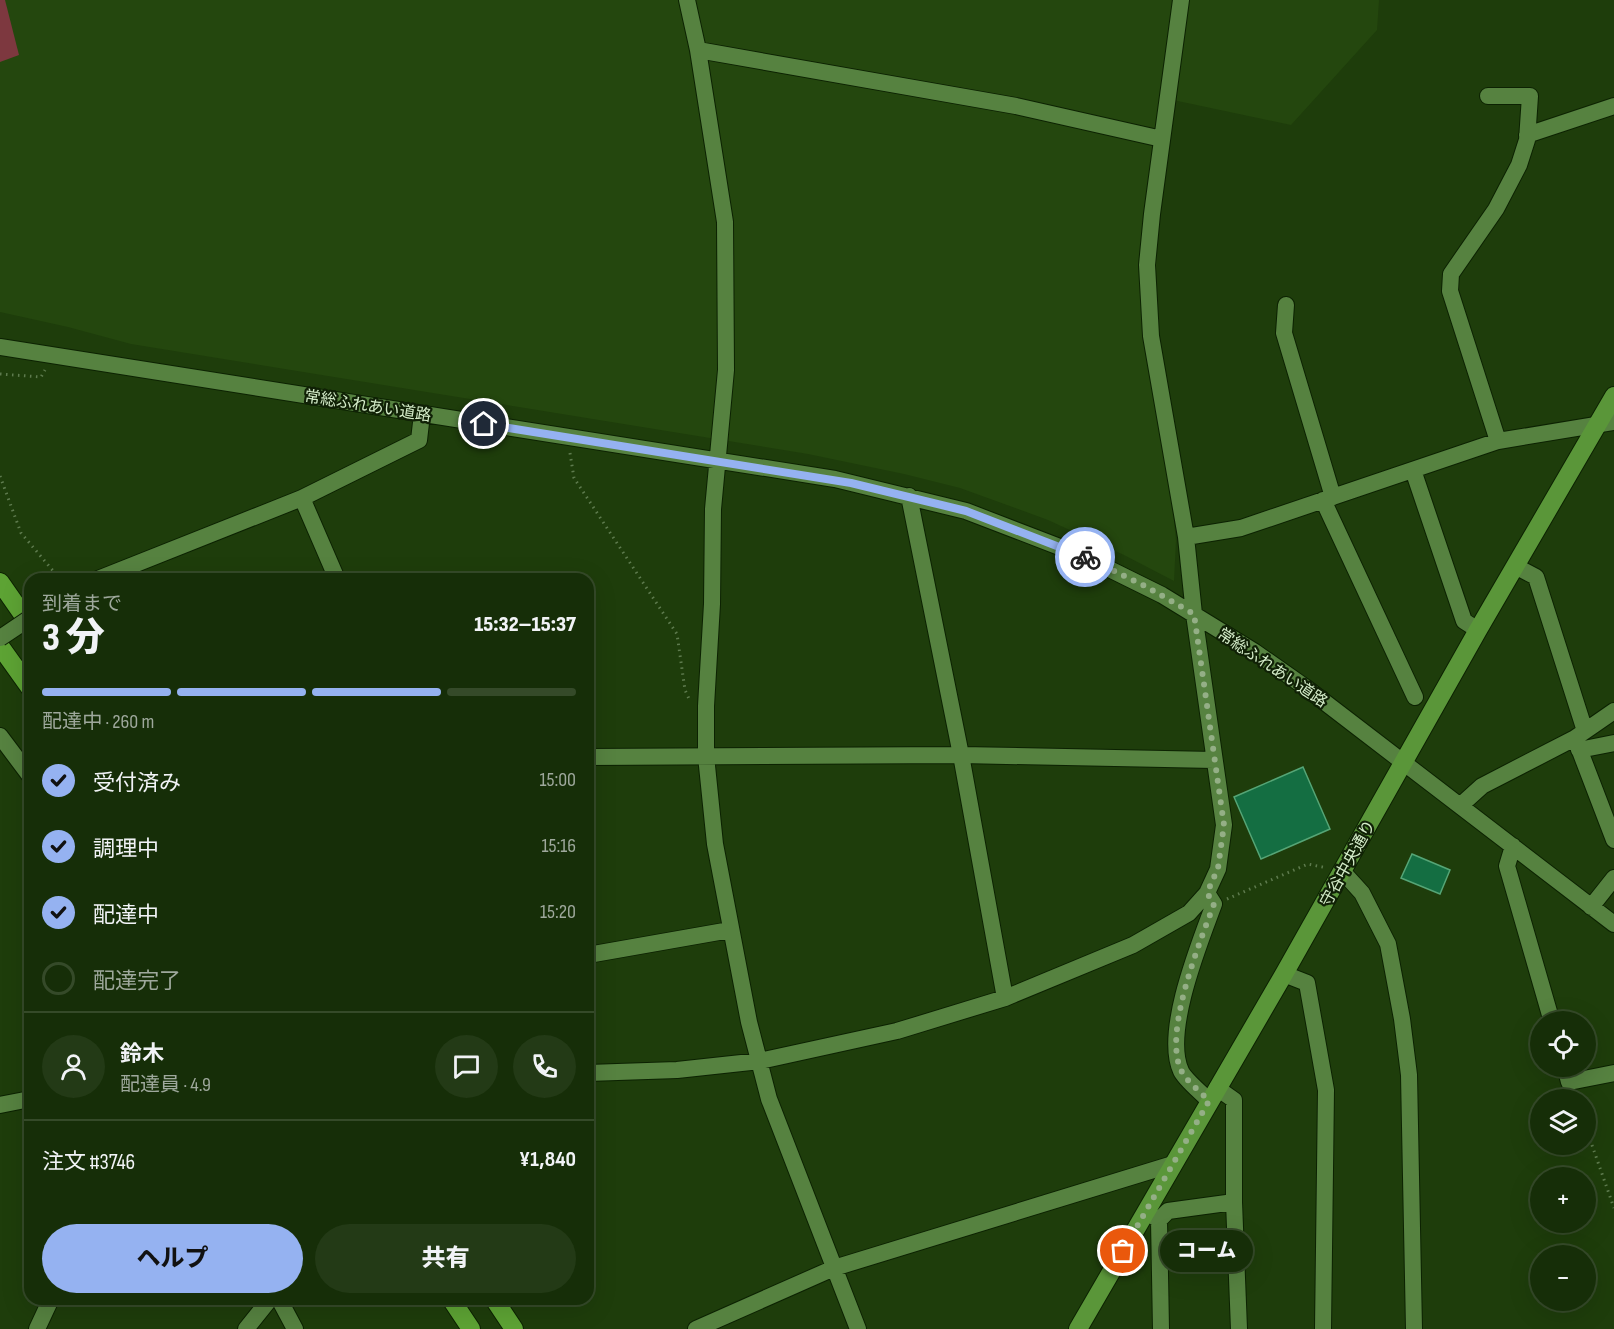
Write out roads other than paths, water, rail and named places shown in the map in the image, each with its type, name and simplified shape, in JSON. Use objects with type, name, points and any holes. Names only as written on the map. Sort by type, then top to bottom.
[{"type":"highway","points":[[0,582],[24,616]]},
{"type":"highway","points":[[0,646],[24,680]]},
{"type":"highway","points":[[455,1305],[471,1329]]},
{"type":"highway","points":[[498,1305],[514,1329]]},
{"type":"main road","name":"守谷中央通り","points":[[1078,1329],[1152,1216],[1173,1164],[1284,974],[1515,566],[1605,424],[1614,396]]},
{"type":"street","points":[[687,0],[698,50],[725,222],[726,370],[713,509],[712,604],[706,706],[706,756],[715,843],[749,1022],[769,1099],[858,1329]]},
{"type":"street","points":[[1181,0],[1147,265],[1151,336],[1186,537],[1194,614],[1224,825],[1218,868],[1179,1014],[1176,1050],[1181,1071],[1214,1095],[1234,1100],[1234,1202],[1239,1329]]},
{"type":"street","points":[[698,50],[1016,106],[1162,139]]},
{"type":"street","points":[[1488,96],[1530,96],[1527,135],[1519,165],[1496,209],[1451,274],[1450,291],[1498,441]]},
{"type":"street","points":[[1527,135],[1614,106]]},
{"type":"street","points":[[1286,305],[1284,333],[1328,499],[1415,697]]},
{"type":"street","name":"常総ふれあい道路","points":[[0,346],[834,479],[966,511],[1042,539],[1123,575],[1194,614],[1272,664],[1404,761],[1614,924]]},
{"type":"street","points":[[113,573],[302,498],[420,440],[422,414]]},
{"type":"street","points":[[1186,537],[1241,528],[1498,441],[1605,424]]},
{"type":"street","points":[[1413,470],[1464,621],[1478,630]]},
{"type":"street","points":[[909,496],[1005,998]]},
{"type":"street","points":[[302,498],[334,573]]},
{"type":"street","points":[[1515,566],[1536,577],[1580,740],[1614,840]]},
{"type":"street","points":[[0,638],[24,622]]},
{"type":"street","points":[[1461,805],[1482,786],[1580,740],[1614,711]]},
{"type":"street","points":[[0,736],[24,768]]},
{"type":"street","points":[[1580,740],[1614,743]]},
{"type":"street","points":[[594,757],[960,755],[1214,759]]},
{"type":"street","points":[[1513,846],[1507,866],[1549,1011]]},
{"type":"street","points":[[1342,871],[1362,893],[1388,944],[1402,1019],[1409,1075],[1414,1329]]},
{"type":"street","points":[[1591,907],[1614,878]]},
{"type":"street","points":[[594,1073],[676,1070],[760,1061],[897,1031],[1005,998],[1133,945],[1210,899]]},
{"type":"street","points":[[594,954],[730,930]]},
{"type":"street","points":[[1284,974],[1307,983],[1326,1090],[1323,1329]]},
{"type":"street","points":[[1596,1077],[1614,1073]]},
{"type":"street","points":[[1568,1077],[1569,1082],[1594,1077]]},
{"type":"street","points":[[0,1105],[24,1100]]},
{"type":"street","points":[[696,1329],[834,1268],[1173,1164]]},
{"type":"street","points":[[1161,1329],[1152,1216],[1168,1210],[1234,1202]]},
{"type":"street","points":[[37,1329],[48,1305]]},
{"type":"street","points":[[246,1329],[265,1305]]},
{"type":"street","points":[[282,1305],[295,1329]]},
{"type":"place","name":"コーム","points":[[1123,1251]]}]
